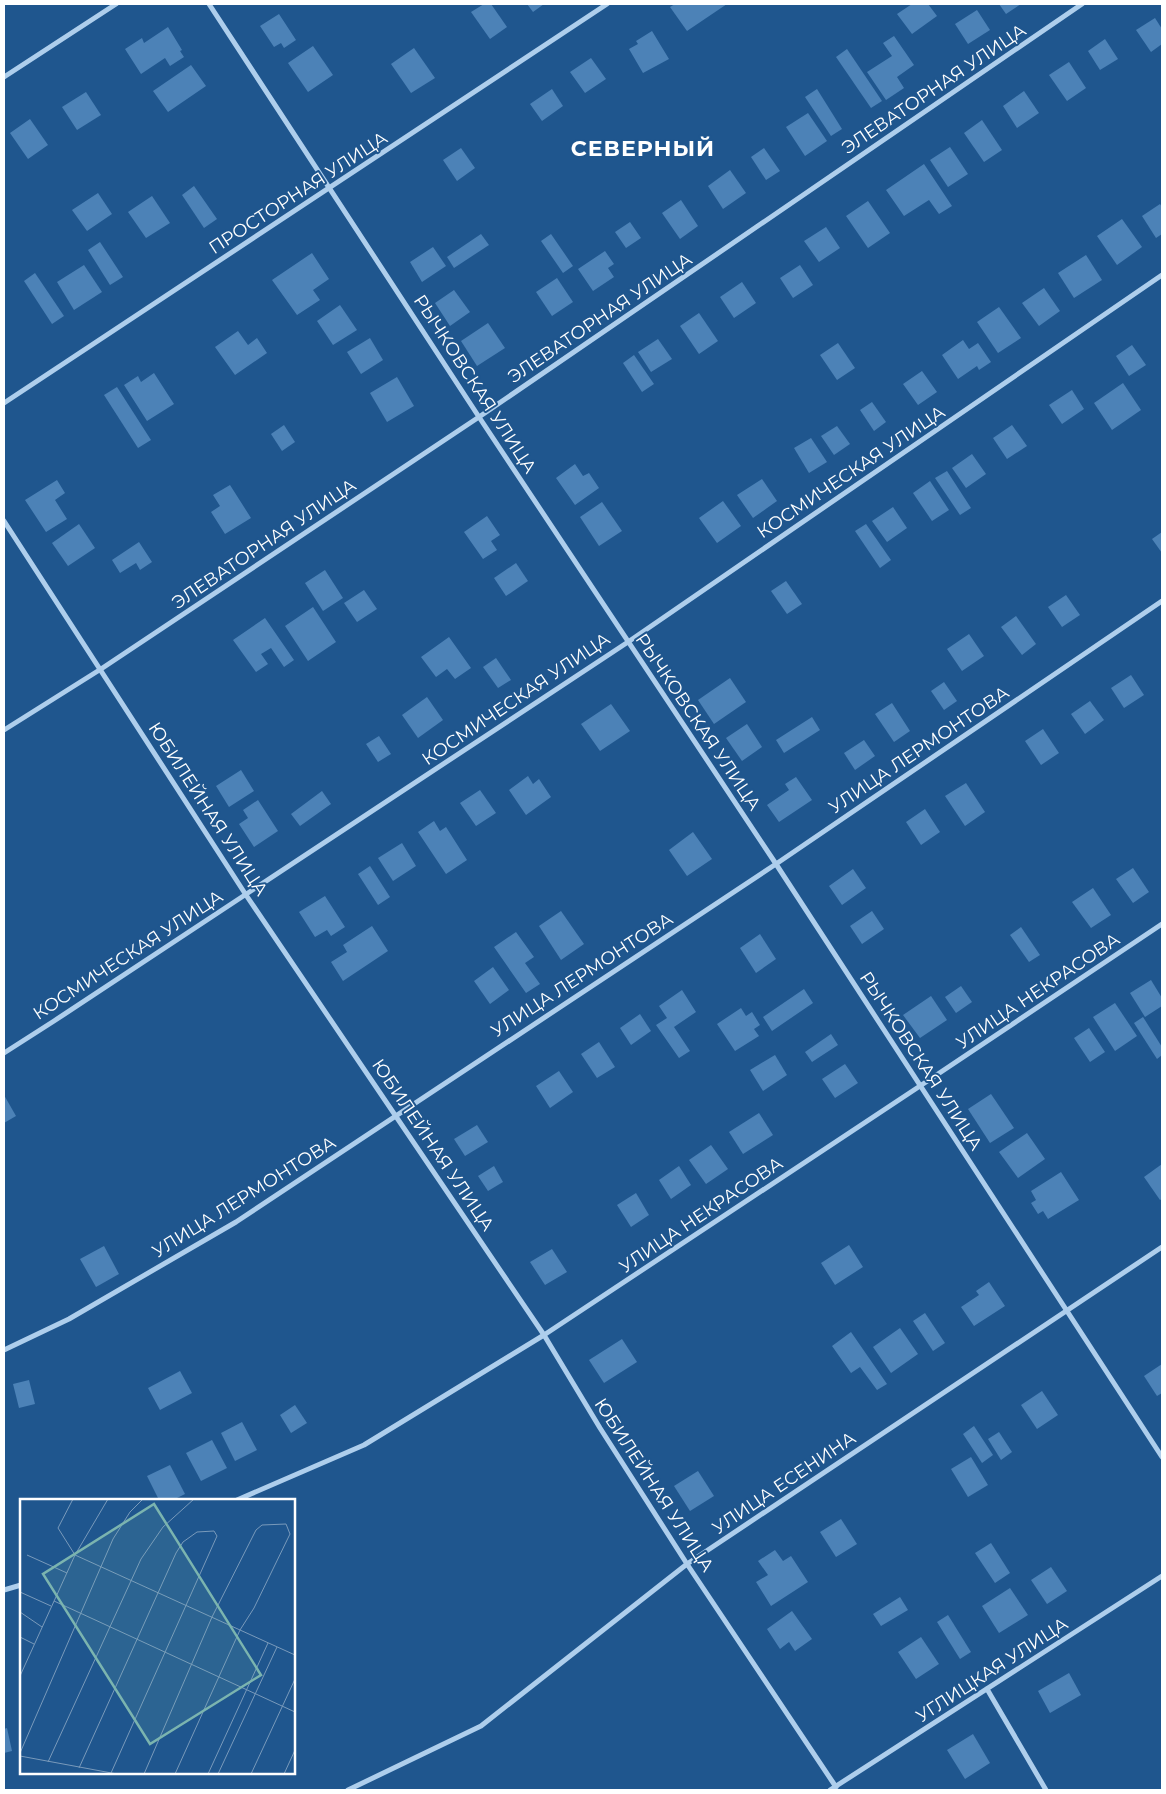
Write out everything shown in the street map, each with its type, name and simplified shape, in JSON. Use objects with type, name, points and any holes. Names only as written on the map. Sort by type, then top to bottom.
[{"type":"street","points":[[4,78],[116,4]]},
{"type":"street","name":"РЫЧКОВСКАЯ УЛИЦА","points":[[209,4],[479,417],[776,864],[1162,1457]]},
{"type":"street","name":"ПРОСТОРНАЯ УЛИЦА","points":[[4,403],[607,4]]},
{"type":"street","name":"ЭЛЕВАТОРНАЯ УЛИЦА","points":[[4,730],[101,669],[479,417],[1082,4]]},
{"type":"street","name":"КОСМИЧЕСКАЯ УЛИЦА","points":[[4,1052],[628,642],[1162,276]]},
{"type":"street","name":"ЮБИЛЕЙНАЯ УЛИЦА","points":[[4,521],[246,894],[544,1335],[600,1428],[687,1564],[836,1789]]},
{"type":"street","name":"УЛИЦА ЛЕРМОНТОВА","points":[[4,1350],[68,1320],[236,1222],[396,1114],[776,864],[1162,601]]},
{"type":"street","name":"УЛИЦА НЕКРАСОВА","points":[[239,1499],[364,1445],[544,1335],[1162,924]]},
{"type":"street","name":"УЛИЦА ЕСЕНИНА","points":[[348,1790],[481,1726],[687,1564],[1162,1247]]},
{"type":"street","name":"УГЛИЦКАЯ УЛИЦА","points":[[830,1790],[836,1789],[1162,1576]]},
{"type":"street","points":[[4,1590],[20,1585]]},
{"type":"street","points":[[987,1689],[1046,1790]]},
{"type":"building","points":[[484,4],[491,4],[507,27],[490,39],[471,12]]},
{"type":"building","points":[[527,4],[544,4],[533,12]]},
{"type":"building","points":[[675,4],[727,4],[687,31],[670,7]]},
{"type":"building","points":[[912,4],[928,4],[937,16],[912,34],[897,14]]},
{"type":"building","points":[[999,4],[1021,4],[1006,14]]},
{"type":"building","points":[[977,10],[990,30],[968,44],[955,24]]},
{"type":"building","points":[[279,14],[296,40],[284,48],[281,43],[274,47],[260,26]]},
{"type":"building","points":[[1155,18],[1162,29],[1162,44],[1151,52],[1136,30]]},
{"type":"building","points":[[168,27],[182,50],[180,51],[184,57],[170,66],[165,58],[141,74],[125,49],[142,38],[144,43]]},
{"type":"building","points":[[652,31],[669,59],[643,73],[629,49],[638,44],[636,41]]},
{"type":"building","points":[[894,36],[914,65],[897,77],[904,88],[886,100],[867,72],[892,56],[883,43]]},
{"type":"building","points":[[1105,39],[1118,59],[1100,70],[1088,51]]},
{"type":"building","points":[[313,46],[333,75],[308,92],[288,63]]},
{"type":"building","points":[[414,48],[435,78],[411,93],[391,64]]},
{"type":"building","points":[[847,49],[882,101],[871,108],[836,57]]},
{"type":"building","points":[[591,58],[606,79],[585,93],[570,72]]},
{"type":"building","points":[[1069,62],[1086,88],[1067,101],[1049,75]]},
{"type":"building","points":[[191,65],[206,86],[168,112],[153,91]]},
{"type":"building","points":[[552,89],[563,106],[542,121],[530,104]]},
{"type":"building","points":[[817,89],[842,129],[831,136],[805,97]]},
{"type":"building","points":[[1024,91],[1039,113],[1017,128],[1003,106]]},
{"type":"building","points":[[86,92],[101,115],[77,130],[62,107]]},
{"type":"building","points":[[808,113],[827,141],[805,156],[786,127]]},
{"type":"building","points":[[30,119],[48,145],[28,159],[10,133]]},
{"type":"building","points":[[982,120],[1002,150],[984,162],[964,133]]},
{"type":"building","points":[[950,147],[968,174],[948,187],[930,160]]},
{"type":"building","points":[[461,148],[475,168],[457,181],[443,160]]},
{"type":"building","points":[[764,148],[780,171],[766,180],[751,157]]},
{"type":"building","points":[[924,164],[952,206],[939,214],[929,200],[904,216],[886,190]]},
{"type":"building","points":[[730,170],[746,193],[723,209],[708,186]]},
{"type":"building","points":[[194,186],[217,219],[204,228],[182,195]]},
{"type":"building","points":[[98,193],[112,214],[87,231],[72,210]]},
{"type":"building","points":[[152,196],[170,223],[146,238],[128,212]]},
{"type":"building","points":[[681,200],[698,226],[680,239],[662,213]]},
{"type":"building","points":[[868,201],[890,233],[868,248],[846,216]]},
{"type":"building","points":[[1160,204],[1162,207],[1162,234],[1156,238],[1142,216]]},
{"type":"building","points":[[1122,219],[1142,247],[1117,265],[1097,236]]},
{"type":"building","points":[[630,222],[641,238],[626,248],[615,232]]},
{"type":"building","points":[[826,227],[840,248],[819,262],[804,241]]},
{"type":"building","points":[[481,234],[489,245],[454,268],[447,257]]},
{"type":"building","points":[[551,234],[573,266],[563,273],[541,241]]},
{"type":"building","points":[[100,242],[123,277],[110,285],[88,250]]},
{"type":"building","points":[[433,247],[446,266],[422,282],[410,262]]},
{"type":"building","points":[[605,251],[614,264],[608,268],[614,277],[593,291],[578,269]]},
{"type":"building","points":[[312,253],[329,279],[313,290],[320,300],[297,315],[272,280]]},
{"type":"building","points":[[1086,255],[1102,280],[1074,298],[1058,273]]},
{"type":"building","points":[[84,265],[102,292],[74,310],[57,282]]},
{"type":"building","points":[[800,265],[813,285],[793,298],[780,278]]},
{"type":"building","points":[[35,273],[64,316],[52,324],[24,281]]},
{"type":"building","points":[[557,278],[573,302],[552,316],[536,292]]},
{"type":"building","points":[[742,282],[756,303],[734,318],[720,297]]},
{"type":"building","points":[[1044,288],[1060,311],[1039,326],[1022,303]]},
{"type":"building","points":[[454,290],[470,312],[450,326],[435,303]]},
{"type":"building","points":[[340,305],[357,330],[333,345],[317,321]]},
{"type":"building","points":[[999,307],[1021,338],[998,353],[977,322]]},
{"type":"building","points":[[699,313],[718,341],[699,354],[680,326]]},
{"type":"building","points":[[488,323],[505,348],[477,366],[461,341]]},
{"type":"building","points":[[238,331],[248,345],[257,338],[267,353],[235,375],[215,347]]},
{"type":"building","points":[[370,338],[383,360],[361,374],[347,352]]},
{"type":"building","points":[[658,339],[672,359],[651,372],[638,352]]},
{"type":"building","points":[[963,340],[969,349],[978,343],[991,362],[979,370],[977,366],[958,379],[942,355]]},
{"type":"building","points":[[838,343],[855,368],[837,380],[820,355]]},
{"type":"building","points":[[1132,345],[1146,365],[1129,376],[1116,356]]},
{"type":"building","points":[[634,355],[654,384],[642,392],[623,363]]},
{"type":"building","points":[[922,371],[937,392],[918,405],[903,384]]},
{"type":"building","points":[[154,373],[174,404],[147,421],[124,385],[138,376],[141,382]]},
{"type":"building","points":[[397,377],[414,406],[387,422],[370,393]]},
{"type":"building","points":[[1123,383],[1141,410],[1112,430],[1094,403]]},
{"type":"building","points":[[117,387],[151,440],[138,448],[104,395]]},
{"type":"building","points":[[1072,390],[1084,409],[1062,424],[1049,405]]},
{"type":"building","points":[[872,402],[886,422],[874,431],[860,410]]},
{"type":"building","points":[[284,425],[295,442],[282,451],[271,434]]},
{"type":"building","points":[[1012,425],[1027,446],[1007,459],[993,438]]},
{"type":"building","points":[[837,426],[850,444],[834,455],[821,436]]},
{"type":"building","points":[[811,438],[827,462],[809,473],[794,448]]},
{"type":"building","points":[[972,454],[986,474],[966,488],[952,468]]},
{"type":"building","points":[[575,464],[583,476],[589,473],[599,488],[575,505],[556,478]]},
{"type":"building","points":[[947,471],[971,508],[960,515],[935,478]]},
{"type":"building","points":[[762,479],[777,501],[753,518],[737,495]]},
{"type":"building","points":[[57,480],[65,493],[55,500],[67,519],[46,532],[25,500]]},
{"type":"building","points":[[930,481],[949,510],[932,521],[913,493]]},
{"type":"building","points":[[230,485],[251,518],[225,534],[211,512],[220,506],[213,495]]},
{"type":"building","points":[[723,501],[741,526],[717,543],[699,518]]},
{"type":"building","points":[[602,502],[622,531],[599,546],[580,517]]},
{"type":"building","points":[[893,507],[907,528],[887,542],[872,521]]},
{"type":"building","points":[[487,516],[500,535],[491,541],[497,550],[483,559],[464,532]]},
{"type":"building","points":[[79,524],[95,548],[68,566],[52,543]]},
{"type":"building","points":[[866,524],[891,560],[880,568],[855,531]]},
{"type":"building","points":[[1162,532],[1162,553],[1152,539]]},
{"type":"building","points":[[139,542],[152,562],[140,570],[136,563],[120,573],[112,560]]},
{"type":"building","points":[[516,563],[528,581],[506,596],[494,578]]},
{"type":"building","points":[[325,570],[343,598],[323,611],[305,583]]},
{"type":"building","points":[[786,581],[802,604],[787,614],[771,591]]},
{"type":"building","points":[[364,590],[377,609],[357,622],[344,603]]},
{"type":"building","points":[[1066,595],[1080,615],[1062,627],[1048,607]]},
{"type":"building","points":[[313,607],[336,642],[308,661],[285,626]]},
{"type":"building","points":[[1016,616],[1036,644],[1022,655],[1001,627]]},
{"type":"building","points":[[265,618],[294,660],[284,667],[271,648],[261,654],[268,664],[256,672],[233,640]]},
{"type":"building","points":[[969,634],[984,656],[962,671],[947,649]]},
{"type":"building","points":[[449,637],[471,668],[455,679],[447,669],[436,677],[421,657]]},
{"type":"building","points":[[496,658],[511,680],[498,688],[483,667]]},
{"type":"building","points":[[1131,675],[1144,695],[1124,708],[1111,688]]},
{"type":"building","points":[[730,678],[746,702],[714,724],[698,700]]},
{"type":"building","points":[[944,682],[957,701],[944,710],[931,691]]},
{"type":"building","points":[[427,697],[443,720],[418,738],[402,715]]},
{"type":"building","points":[[1090,701],[1104,720],[1085,734],[1071,714]]},
{"type":"building","points":[[892,703],[910,731],[894,742],[875,714]]},
{"type":"building","points":[[611,704],[630,731],[600,751],[581,724]]},
{"type":"building","points":[[812,717],[820,730],[784,753],[776,740]]},
{"type":"building","points":[[747,724],[762,747],[742,761],[726,738]]},
{"type":"building","points":[[1043,729],[1059,753],[1041,765],[1025,741]]},
{"type":"building","points":[[379,736],[391,754],[378,762],[366,744]]},
{"type":"building","points":[[864,740],[875,756],[855,770],[844,753]]},
{"type":"building","points":[[241,770],[254,791],[229,807],[216,786]]},
{"type":"building","points":[[528,776],[533,784],[539,779],[551,797],[526,815],[509,790]]},
{"type":"building","points":[[796,777],[812,800],[779,822],[767,805],[789,790],[785,784]]},
{"type":"building","points":[[966,783],[985,812],[965,826],[945,796]]},
{"type":"building","points":[[480,790],[496,813],[476,826],[460,803]]},
{"type":"building","points":[[322,791],[331,804],[300,826],[291,814]]},
{"type":"building","points":[[258,800],[278,831],[254,847],[239,824],[248,818],[243,810]]},
{"type":"building","points":[[925,809],[940,832],[921,845],[906,822]]},
{"type":"building","points":[[434,821],[440,831],[446,827],[467,860],[446,874],[418,832]]},
{"type":"building","points":[[693,832],[712,859],[687,876],[669,850]]},
{"type":"building","points":[[402,843],[416,866],[393,881],[378,858]]},
{"type":"building","points":[[370,866],[390,897],[378,905],[358,874]]},
{"type":"building","points":[[1133,868],[1149,892],[1133,903],[1116,879]]},
{"type":"building","points":[[853,869],[866,888],[842,905],[829,886]]},
{"type":"building","points":[[1093,888],[1111,915],[1091,928],[1072,902]]},
{"type":"building","points":[[325,896],[345,927],[331,936],[327,930],[315,937],[299,912]]},
{"type":"building","points":[[561,911],[584,944],[561,960],[539,926]]},
{"type":"building","points":[[872,911],[884,929],[862,944],[850,926]]},
{"type":"building","points":[[372,926],[388,951],[343,981],[331,962],[347,952],[343,945]]},
{"type":"building","points":[[1021,927],[1040,955],[1029,962],[1010,935]]},
{"type":"building","points":[[516,932],[534,957],[525,963],[540,984],[526,993],[494,947]]},
{"type":"building","points":[[760,934],[776,959],[756,973],[740,948]]},
{"type":"building","points":[[493,967],[509,990],[490,1004],[474,981]]},
{"type":"building","points":[[1151,980],[1162,998],[1162,1006],[1145,1017],[1130,993]]},
{"type":"building","points":[[961,986],[972,1002],[956,1013],[945,997]]},
{"type":"building","points":[[804,989],[813,1003],[772,1031],[763,1017]]},
{"type":"building","points":[[682,990],[696,1012],[674,1027],[690,1051],[679,1058],[656,1025],[667,1018],[659,1006]]},
{"type":"building","points":[[931,996],[947,1020],[920,1038],[903,1015]]},
{"type":"building","points":[[1115,1003],[1137,1036],[1115,1051],[1093,1017]]},
{"type":"building","points":[[741,1008],[746,1016],[752,1012],[760,1025],[754,1029],[759,1036],[735,1051],[717,1024]]},
{"type":"building","points":[[640,1014],[651,1031],[631,1045],[620,1028]]},
{"type":"building","points":[[1143,1017],[1162,1047],[1162,1055],[1157,1059],[1134,1023]]},
{"type":"building","points":[[1089,1028],[1105,1052],[1090,1062],[1074,1038]]},
{"type":"building","points":[[831,1034],[838,1045],[812,1062],[805,1052]]},
{"type":"building","points":[[599,1042],[615,1067],[597,1078],[581,1054]]},
{"type":"building","points":[[775,1055],[787,1075],[763,1091],[750,1070]]},
{"type":"building","points":[[845,1064],[858,1083],[835,1098],[822,1079]]},
{"type":"building","points":[[559,1071],[573,1092],[550,1108],[536,1086]]},
{"type":"building","points":[[991,1094],[1014,1128],[990,1143],[968,1109]]},
{"type":"building","points":[[4,1095],[16,1116],[4,1123]]},
{"type":"building","points":[[759,1113],[773,1135],[743,1154],[729,1132]]},
{"type":"building","points":[[477,1125],[488,1142],[465,1156],[454,1139]]},
{"type":"building","points":[[1027,1133],[1045,1159],[1018,1178],[999,1152]]},
{"type":"building","points":[[711,1145],[728,1169],[706,1184],[689,1160]]},
{"type":"building","points":[[1162,1164],[1162,1199],[1160,1200],[1144,1177]]},
{"type":"building","points":[[494,1166],[503,1182],[488,1191],[478,1176]]},
{"type":"building","points":[[679,1166],[691,1185],[671,1199],[659,1180]]},
{"type":"building","points":[[1061,1172],[1079,1200],[1048,1219],[1043,1211],[1038,1214],[1031,1203],[1036,1200],[1031,1191]]},
{"type":"building","points":[[636,1193],[649,1215],[631,1227],[617,1205]]},
{"type":"building","points":[[849,1245],[863,1267],[835,1285],[821,1263]]},
{"type":"building","points":[[104,1246],[119,1274],[96,1287],[80,1259]]},
{"type":"building","points":[[552,1249],[567,1272],[545,1285],[530,1262]]},
{"type":"building","points":[[989,1282],[1005,1306],[974,1326],[961,1307],[979,1295],[976,1291]]},
{"type":"building","points":[[925,1313],[945,1343],[933,1351],[913,1321]]},
{"type":"building","points":[[900,1328],[918,1354],[891,1373],[873,1347]]},
{"type":"building","points":[[851,1332],[887,1384],[877,1390],[860,1367],[851,1373],[832,1346]]},
{"type":"building","points":[[622,1339],[637,1362],[604,1383],[589,1360]]},
{"type":"building","points":[[1162,1364],[1162,1393],[1157,1396],[1144,1376]]},
{"type":"building","points":[[180,1371],[192,1393],[160,1410],[148,1388]]},
{"type":"building","points":[[29,1380],[35,1404],[19,1408],[13,1384]]},
{"type":"building","points":[[1042,1391],[1058,1415],[1037,1429],[1021,1405]]},
{"type":"building","points":[[295,1405],[307,1423],[291,1433],[280,1415]]},
{"type":"building","points":[[242,1422],[257,1450],[235,1461],[221,1433]]},
{"type":"building","points":[[974,1426],[993,1455],[982,1463],[963,1434]]},
{"type":"building","points":[[999,1432],[1012,1452],[1001,1460],[988,1439]]},
{"type":"building","points":[[212,1440],[227,1468],[201,1481],[186,1453]]},
{"type":"building","points":[[971,1457],[988,1485],[968,1497],[951,1469]]},
{"type":"building","points":[[170,1465],[185,1494],[175,1499],[158,1499],[147,1476]]},
{"type":"building","points":[[698,1471],[714,1496],[690,1511],[674,1486]]},
{"type":"building","points":[[841,1519],[857,1544],[836,1557],[820,1532]]},
{"type":"building","points":[[991,1543],[1010,1573],[995,1583],[975,1553]]},
{"type":"building","points":[[775,1550],[783,1561],[791,1556],[808,1582],[771,1606],[756,1582],[768,1575],[758,1561]]},
{"type":"building","points":[[1051,1567],[1067,1591],[1047,1604],[1031,1580]]},
{"type":"building","points":[[1010,1588],[1028,1615],[999,1633],[982,1606]]},
{"type":"building","points":[[900,1597],[908,1610],[881,1626],[873,1614]]},
{"type":"building","points":[[792,1611],[812,1639],[795,1651],[789,1642],[780,1649],[767,1629]]},
{"type":"building","points":[[948,1615],[971,1652],[960,1659],[937,1622]]},
{"type":"building","points":[[921,1637],[939,1664],[916,1679],[898,1652]]},
{"type":"building","points":[[1069,1673],[1081,1695],[1050,1713],[1038,1691]]},
{"type":"building","points":[[7,1728],[12,1751],[4,1753],[4,1729]]},
{"type":"building","points":[[973,1734],[990,1763],[965,1779],[947,1750]]},
{"type":"district","name":"СЕВЕРНЫЙ","points":[[643,148]]}]
